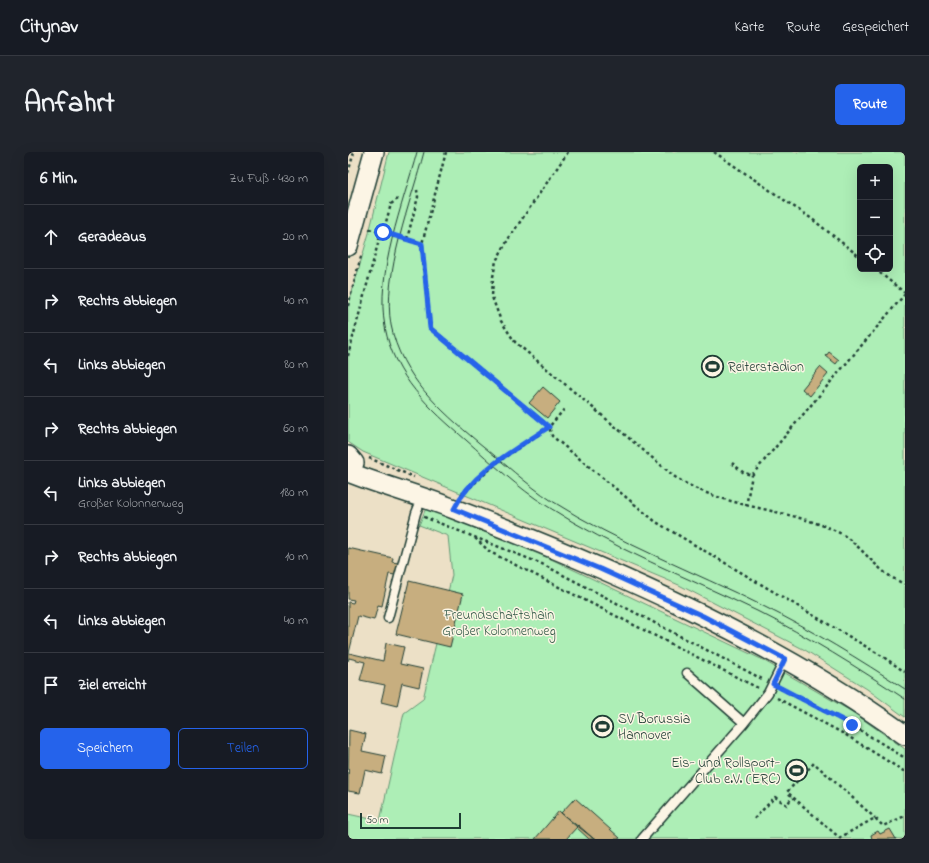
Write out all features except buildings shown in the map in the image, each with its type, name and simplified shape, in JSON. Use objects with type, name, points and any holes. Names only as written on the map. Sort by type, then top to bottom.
[{"type":"street","points":[[348,246],[374,152]]},
{"type":"street","points":[[349,463],[419,496],[600,569],[703,616],[785,659],[861,703],[905,735]]},
{"type":"lane","points":[[388,618],[416,513],[419,496]]},
{"type":"lane","points":[[642,839],[744,724],[768,693],[785,659]]},
{"type":"lane","points":[[687,674],[744,724]]},
{"type":"path","points":[[348,173],[354,152]]},
{"type":"path","points":[[446,152],[422,244],[430,328],[549,427],[552,436],[656,522],[882,656],[905,672]]},
{"type":"path","points":[[568,152],[509,238],[496,261],[493,277],[492,297],[501,321],[515,342],[675,477],[699,491],[746,506],[785,514],[837,532],[850,541],[884,574],[905,584]]},
{"type":"path","points":[[714,152],[812,219],[857,255]]},
{"type":"path","points":[[407,239],[418,197],[416,190]]},
{"type":"path","points":[[348,356],[382,232],[391,204],[398,199]]},
{"type":"path","points":[[354,224],[422,244]]},
{"type":"path","points":[[746,506],[752,475],[905,293],[879,272]]},
{"type":"path","points":[[454,509],[460,496],[489,469],[549,427],[566,407]]},
{"type":"path","points":[[732,463],[744,473],[752,475]]},
{"type":"path","points":[[905,758],[852,725],[542,564],[482,539],[475,538],[490,552],[768,693],[846,735],[905,772]]},
{"type":"path","points":[[875,818],[840,839],[787,792],[814,763],[875,818],[883,826],[905,816]]},
{"type":"path","points":[[754,819],[775,797],[788,804],[792,797]]},
{"type":"green space","name":"Reiterstadion","points":[[389,152],[905,152],[905,717],[867,689],[805,650],[679,585],[363,452],[348,442],[348,306],[369,233]]},
{"type":"green space","name":"Freundschaftshain Großer Kolonnenweg","points":[[426,508],[553,560],[761,659],[854,713],[905,749],[905,839],[348,839],[348,814],[380,821],[404,713],[423,699],[452,575],[448,536],[419,525]]},
{"type":"tram line","points":[[417,152],[392,239],[387,262],[383,306],[385,327],[396,361],[415,391],[439,416],[505,475],[547,506],[598,536],[650,562],[731,598],[795,631],[869,675],[905,699]]},
{"type":"tram line","points":[[424,152],[399,238],[394,261],[389,305],[391,325],[396,343],[403,360],[424,391],[464,430],[523,480],[552,501],[629,543],[781,615],[835,645],[905,689]]},
{"type":"place","name":"Reiterstadion","points":[[712,366]]},
{"type":"place","name":"SV Borussia Hannover","points":[[602,726]]},
{"type":"place","name":"Eis- und Rollsport- Club e.V. (ERC)","points":[[796,770]]},
{"type":"route","points":[[383,232],[422,244],[428,319],[430,328],[435,334],[549,427],[489,469],[460,496],[454,509],[600,569],[703,616],[785,659],[773,684],[852,725]]}]
